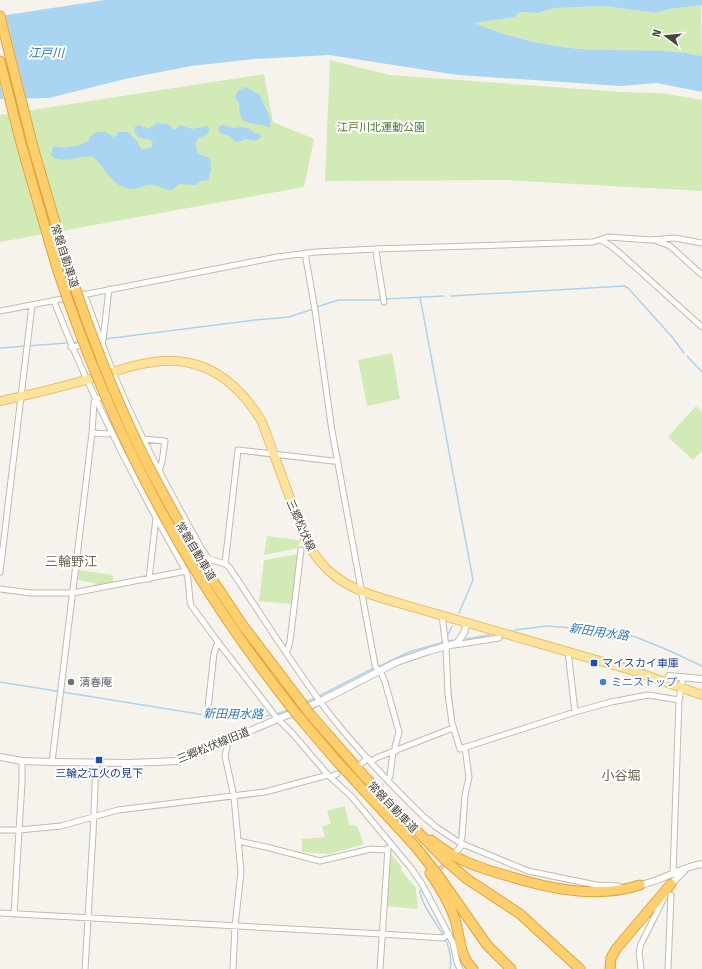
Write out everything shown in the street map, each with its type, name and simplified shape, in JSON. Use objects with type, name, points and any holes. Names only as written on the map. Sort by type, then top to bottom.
[{"type":"highway","name":"常磐自動車道","points":[[0,16],[48,204],[66,263],[96,345],[118,400],[142,453],[181,527],[208,572],[241,623],[309,713],[396,811],[454,869],[520,914],[580,969]]},
{"type":"highway","name":"常磐自動車道","points":[[0,61],[38,206],[86,349],[108,404],[132,457],[176,539],[242,641],[291,707],[357,784],[415,846],[438,875],[487,945],[511,969]]},
{"type":"highway","points":[[357,784],[362,797],[412,850],[434,879],[452,911],[464,958],[473,969]]},
{"type":"highway","points":[[396,811],[443,849],[457,858],[475,866],[529,883],[557,889],[586,892],[628,889],[640,885]]},
{"type":"highway","points":[[610,969],[611,958],[616,949],[671,884]]},
{"type":"main road","name":"三郷松伏線","points":[[0,401],[148,363],[174,361],[189,363],[212,371],[232,384],[252,406],[262,422],[298,521],[310,549],[318,561],[334,577],[362,592],[631,670],[702,695]]},
{"type":"street","points":[[0,311],[277,257],[305,253],[376,249],[593,242],[608,237],[651,240],[675,238],[702,243]]},
{"type":"street","points":[[601,240],[623,256],[702,327]]},
{"type":"street","points":[[651,240],[668,244],[702,275]]},
{"type":"street","points":[[376,249],[384,302]]},
{"type":"street","points":[[305,253],[315,310],[325,388],[375,665],[385,682],[399,732],[388,780]]},
{"type":"street","points":[[102,340],[109,290]]},
{"type":"street","points":[[84,294],[113,372],[142,436],[177,504],[206,555],[209,559],[225,564],[229,568],[285,651],[331,715],[388,780],[430,822],[461,844],[528,871],[596,885],[640,885],[656,881],[690,867],[702,864]]},
{"type":"street","points":[[54,301],[70,345],[95,400],[156,518],[185,569],[188,578],[191,605],[275,716],[333,775],[424,883],[456,950],[457,962],[460,969]]},
{"type":"street","points":[[0,572],[32,305]]},
{"type":"street","points":[[70,345],[102,340]]},
{"type":"street","points":[[52,762],[92,433],[93,404],[95,400],[120,388]]},
{"type":"street","points":[[92,433],[108,434],[111,432]]},
{"type":"street","points":[[118,444],[142,436],[165,441],[160,471]]},
{"type":"street","points":[[225,564],[238,450],[338,461]]},
{"type":"street","points":[[149,578],[156,518],[177,504]]},
{"type":"street","points":[[285,651],[288,648],[290,640],[301,550]]},
{"type":"street","points":[[0,589],[31,593],[73,593],[149,578],[185,569],[206,555]]},
{"type":"street","points":[[442,616],[448,646],[448,694],[453,728],[460,749],[611,702],[648,695],[679,700]]},
{"type":"street","points":[[448,646],[460,640],[467,623]]},
{"type":"street","points":[[448,646],[500,638]]},
{"type":"street","points":[[207,715],[214,653],[218,642]]},
{"type":"street","name":"三郷松伏線旧道","points":[[0,757],[22,761],[96,763],[152,763],[178,761],[227,740],[275,716],[414,656],[448,646]]},
{"type":"street","points":[[568,652],[576,712]]},
{"type":"street","points":[[669,676],[702,679]]},
{"type":"street","points":[[673,874],[679,700],[684,677]]},
{"type":"street","points":[[361,764],[453,728]]},
{"type":"street","points":[[227,740],[228,747],[225,756],[234,797],[241,872],[235,926],[233,969]]},
{"type":"street","points":[[456,852],[461,844],[465,795],[469,777],[465,747]]},
{"type":"street","points":[[14,914],[22,761]]},
{"type":"street","points":[[85,969],[96,763]]},
{"type":"street","points":[[0,830],[19,830],[61,826],[118,810],[234,797],[274,790],[333,775]]},
{"type":"street","points":[[238,841],[320,862],[371,849],[387,850]]},
{"type":"street","points":[[380,969],[387,850],[390,843]]},
{"type":"street","points":[[641,969],[639,952],[641,944],[671,884],[678,876],[690,867]]},
{"type":"street","points":[[668,969],[671,895]]},
{"type":"street","points":[[0,913],[443,938],[448,934]]},
{"type":"street","points":[[455,969],[457,962]]},
{"type":"green space","points":[[701,5],[702,56],[687,53],[595,50],[552,46],[525,40],[473,23],[515,17],[520,12],[538,13],[554,8],[605,6],[656,13],[669,9]]},
{"type":"green space","name":"江戸川北運動公園","points":[[330,60],[390,75],[621,92],[661,93],[702,100],[702,191],[504,180],[325,181]]},
{"type":"green space","points":[[264,74],[273,122],[314,139],[304,187],[0,242],[0,115]]},
{"type":"green space","points":[[392,353],[400,399],[367,406],[358,360]]},
{"type":"green space","points":[[696,406],[702,412],[702,451],[693,460],[668,437]]},
{"type":"green space","points":[[267,536],[300,541],[298,548],[264,555]]},
{"type":"green space","points":[[298,554],[292,604],[259,601],[264,560]]},
{"type":"green space","points":[[79,570],[113,575],[113,584],[95,586],[94,583],[78,580]]},
{"type":"green space","points":[[345,806],[349,825],[357,826],[364,844],[329,854],[302,852],[302,839],[325,837],[322,826],[331,824],[327,811]]},
{"type":"green space","points":[[390,852],[402,868],[401,870],[416,888],[418,909],[386,906]]},
{"type":"water","name":"江戸川","points":[[105,0],[702,0],[702,5],[669,9],[656,13],[605,6],[554,8],[538,13],[520,12],[515,17],[474,23],[500,33],[553,46],[595,50],[641,50],[687,53],[702,56],[702,92],[657,83],[621,86],[458,75],[329,55],[254,59],[191,66],[125,79],[49,98],[0,99],[0,16]]},
{"type":"water","points":[[245,87],[260,95],[269,115],[271,123],[270,127],[249,123],[241,117],[239,102],[236,100],[235,96],[239,90]]},
{"type":"water","points":[[157,123],[168,124],[174,130],[180,125],[192,129],[207,126],[210,129],[206,135],[198,138],[195,145],[199,154],[210,158],[211,169],[209,179],[200,181],[195,185],[180,184],[172,190],[167,190],[155,185],[149,185],[136,189],[126,188],[120,186],[110,178],[93,157],[60,160],[51,155],[53,147],[75,146],[85,143],[92,135],[98,132],[108,133],[113,137],[116,136],[118,132],[128,132],[137,141],[141,149],[151,148],[153,143],[152,141],[139,138],[134,131],[135,127],[139,125],[148,129]]},
{"type":"water","points":[[224,125],[233,128],[248,128],[254,133],[260,134],[261,137],[255,141],[245,139],[235,142],[230,136],[220,133],[218,129],[219,126]]},
{"type":"pier","points":[[5,13],[27,101],[4,101],[0,84],[0,14]]},
{"type":"waterway","points":[[451,296],[624,286],[628,288],[673,338],[684,353]]},
{"type":"waterway","points":[[385,299],[444,296]]},
{"type":"waterway","points":[[420,297],[473,580],[459,613]]},
{"type":"waterway","points":[[316,307],[339,300],[381,300]]},
{"type":"waterway","points":[[105,339],[289,317],[313,309]]},
{"type":"waterway","points":[[0,348],[80,342]]},
{"type":"waterway","points":[[687,356],[702,372]]},
{"type":"waterway","points":[[448,635],[452,626]]},
{"type":"waterway","name":"新田用水路","points":[[515,630],[547,626],[608,631],[636,637],[702,666]]},
{"type":"waterway","name":"新田用水路","points":[[466,639],[489,635]]},
{"type":"waterway","name":"新田用水路","points":[[447,642],[453,640]]},
{"type":"waterway","name":"新田用水路","points":[[378,667],[409,652],[444,642]]},
{"type":"waterway","name":"新田用水路","points":[[319,696],[374,668]]},
{"type":"waterway","points":[[449,671],[454,721]]},
{"type":"waterway","name":"新田用水路","points":[[0,682],[205,715]]},
{"type":"waterway","name":"新田用水路","points":[[306,702],[316,698]]},
{"type":"waterway","name":"新田用水路","points":[[277,714],[288,710]]},
{"type":"waterway","name":"新田用水路","points":[[209,716],[246,718],[273,715]]},
{"type":"waterway","points":[[459,835],[461,810]]},
{"type":"waterway","points":[[420,890],[421,896],[428,911],[448,945],[451,961],[450,969]]},
{"type":"tunnel","points":[[435,874],[447,861]]},
{"type":"place","name":"マイスカイ車庫","points":[[594,663]]},
{"type":"place","name":"清春庵","points":[[71,682]]},
{"type":"place","name":"ミニストップ","points":[[603,682]]},
{"type":"place","name":"三輪之江火の見下","points":[[99,760]]},
{"type":"district","name":"三輪野江","points":[[71,561]]},
{"type":"district","name":"小谷堀","points":[[621,775]]}]
